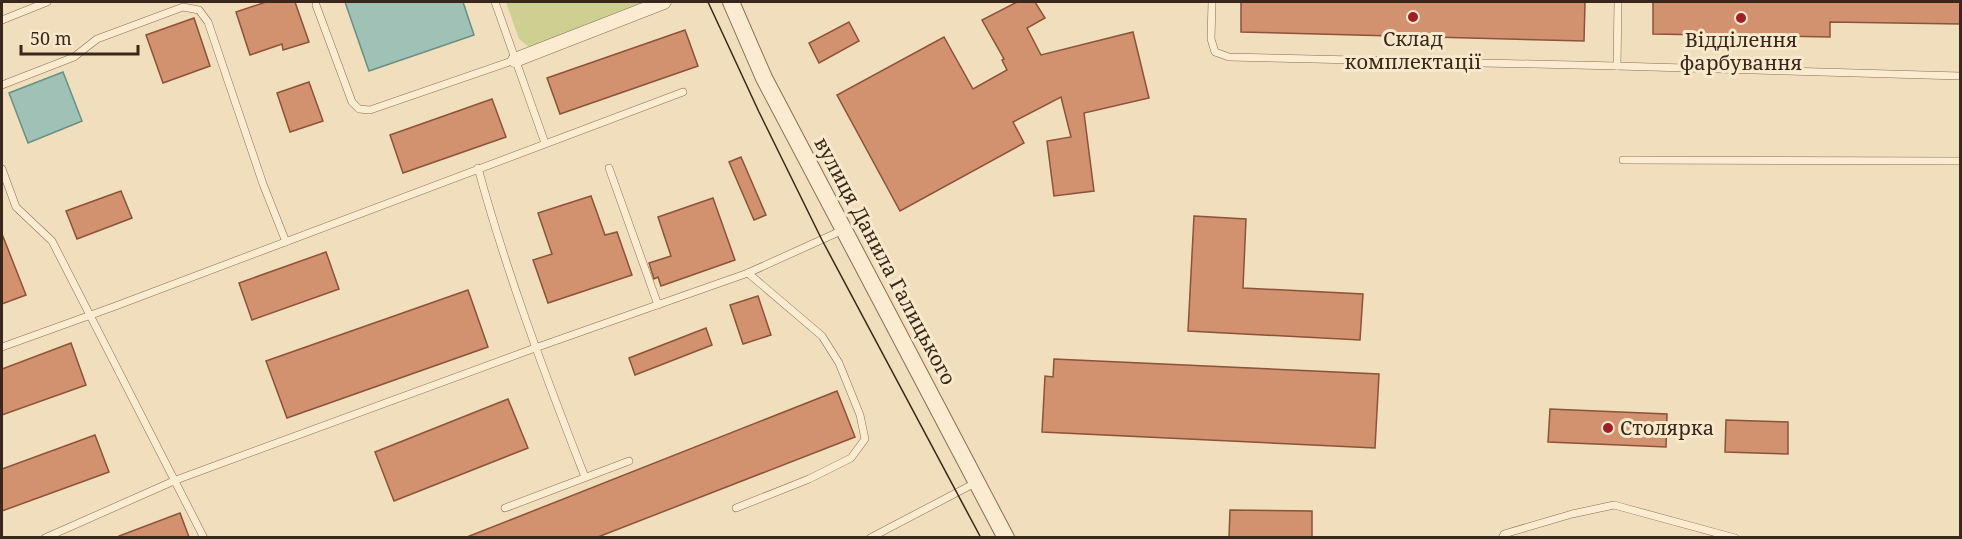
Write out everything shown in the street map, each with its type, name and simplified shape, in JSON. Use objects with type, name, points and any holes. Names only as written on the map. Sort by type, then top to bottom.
[{"type":"street","points":[[515,60],[664,2]]},
{"type":"street","name":"вулиця Данила Галицького","points":[[731,2],[764,78],[1006,537]]},
{"type":"lane","points":[[2,20],[47,2]]},
{"type":"lane","points":[[495,2],[545,143]]},
{"type":"lane","points":[[1212,2],[1211,39],[1213,46],[1215,52],[1229,57],[1960,76]]},
{"type":"lane","points":[[1617,66],[1618,2]]},
{"type":"lane","points":[[316,4],[352,102],[359,109],[370,110],[515,60]]},
{"type":"lane","points":[[2,85],[74,57],[97,39],[183,7],[199,10],[208,22],[262,184],[286,242]]},
{"type":"lane","points":[[2,347],[683,92]]},
{"type":"lane","points":[[1623,160],[1960,161]]},
{"type":"lane","points":[[478,168],[497,236],[535,348],[585,477]]},
{"type":"lane","points":[[609,168],[657,305]]},
{"type":"lane","points":[[2,169],[16,207],[52,241],[204,537]]},
{"type":"lane","points":[[45,537],[176,480],[535,348],[748,273],[844,229]]},
{"type":"lane","points":[[736,508],[809,479],[851,458],[865,439],[860,415],[839,363],[822,336],[748,273]]},
{"type":"lane","points":[[505,507],[629,461]]},
{"type":"lane","points":[[870,537],[977,482]]},
{"type":"lane","points":[[1502,537],[1504,534],[1572,514],[1614,505],[1735,537]]},
{"type":"green space","points":[[506,2],[653,2],[529,47],[519,39]]},
{"type":"water","points":[[345,2],[463,2],[474,35],[369,71]]},
{"type":"water","points":[[63,72],[82,121],[28,143],[9,93]]},
{"type":"building","points":[[266,2],[295,2],[309,42],[283,50],[282,44],[250,55],[236,12]]},
{"type":"building","points":[[1017,2],[1035,2],[1045,18],[1027,28],[1041,55],[1133,32],[1149,98],[1084,113],[1094,191],[1054,196],[1047,141],[1071,137],[1061,97],[1013,122],[1024,143],[900,211],[837,95],[944,37],[973,89],[1007,70],[1002,60],[1004,59],[982,20]]},
{"type":"building","name":"Склад комплектації","points":[[1241,2],[1585,2],[1584,41],[1241,32]]},
{"type":"building","name":"Відділення фарбування","points":[[1653,2],[1960,2],[1960,24],[1830,22],[1830,37],[1653,34]]},
{"type":"building","points":[[194,18],[210,66],[163,83],[146,35]]},
{"type":"building","points":[[849,22],[859,41],[819,63],[809,43]]},
{"type":"building","points":[[685,30],[698,66],[560,114],[547,78]]},
{"type":"building","points":[[309,82],[323,121],[290,132],[277,93]]},
{"type":"building","points":[[492,99],[506,137],[403,173],[390,135]]},
{"type":"building","points":[[741,157],[766,215],[754,220],[729,162]]},
{"type":"building","points":[[121,191],[132,218],[77,239],[66,211]]},
{"type":"building","points":[[591,196],[605,235],[617,232],[632,275],[548,303],[533,260],[552,254],[538,213]]},
{"type":"building","points":[[713,198],[735,260],[661,286],[658,277],[654,279],[649,263],[671,256],[658,217]]},
{"type":"building","points":[[1194,216],[1246,219],[1243,288],[1363,294],[1360,340],[1188,331]]},
{"type":"building","points":[[2,234],[26,295],[2,304]]},
{"type":"building","points":[[326,252],[339,289],[252,320],[239,283]]},
{"type":"building","points":[[468,290],[488,347],[287,418],[266,361]]},
{"type":"building","points":[[758,296],[771,335],[743,344],[730,305]]},
{"type":"building","points":[[706,328],[712,345],[635,375],[629,358]]},
{"type":"building","points":[[71,343],[86,385],[2,415],[2,369]]},
{"type":"building","points":[[1054,359],[1379,374],[1375,448],[1042,432],[1045,376],[1053,377]]},
{"type":"building","points":[[837,391],[855,437],[598,537],[467,537]]},
{"type":"building","points":[[508,399],[528,448],[394,501],[375,452]]},
{"type":"building","name":"Столярка","points":[[1550,409],[1667,414],[1666,447],[1548,442]]},
{"type":"building","points":[[1726,420],[1788,422],[1788,454],[1725,452]]},
{"type":"building","points":[[95,435],[109,472],[2,511],[2,469]]},
{"type":"building","points":[[1230,510],[1312,511],[1312,537],[1229,537]]},
{"type":"building","points":[[180,513],[189,537],[119,537],[119,536]]},
{"type":"tram line","points":[[708,2],[822,240],[981,538]]},
{"type":"place","name":"Склад комплектації","points":[[1413,17]]},
{"type":"place","name":"Відділення фарбування","points":[[1741,18]]},
{"type":"place","name":"Столярка","points":[[1608,428]]}]
